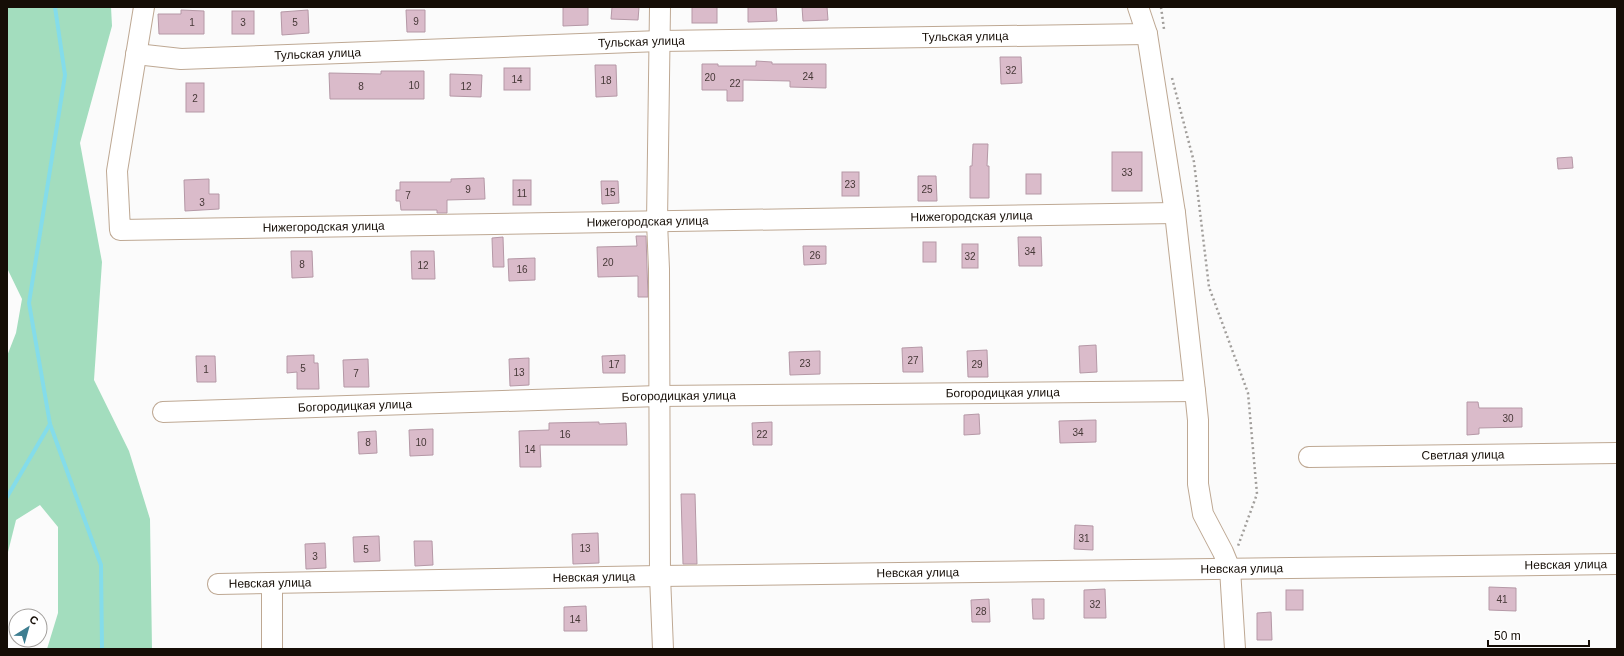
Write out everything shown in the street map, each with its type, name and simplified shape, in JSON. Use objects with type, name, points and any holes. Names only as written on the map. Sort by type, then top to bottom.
[{"type":"street","points":[[136,54],[144,7]]},
{"type":"street","points":[[660,7],[657,222],[659,269],[660,576],[663,649]]},
{"type":"street","points":[[1138,7],[1156,35],[1198,420],[1198,484],[1203,514],[1223,552],[1230,569],[1235,649]]},
{"type":"street","name":"Тульская улица","points":[[136,54],[181,59],[660,41],[1156,35]]},
{"type":"street","name":"Нижегородская улица","points":[[136,54],[116,171],[120,230],[1175,213]]},
{"type":"street","name":"Богородицкая улица","points":[[163,412],[659,396],[1195,391]]},
{"type":"street","name":"Светлая улица","points":[[1310,457],[1617,453]]},
{"type":"street","name":"Невская улица","points":[[218,584],[660,576],[1617,564]]},
{"type":"street","points":[[272,583],[272,649]]},
{"type":"path","points":[[1156,35],[1161,7]]},
{"type":"path","points":[[1171,72],[1194,162],[1209,287],[1248,393],[1257,494],[1230,569]]},
{"type":"green space","points":[[7,7],[111,7],[112,26],[80,143],[102,262],[94,380],[129,451],[150,519],[152,649],[47,649],[58,613],[58,527],[40,505],[16,520],[7,556],[7,356],[16,333],[22,299],[7,268]]},
{"type":"building","points":[[563,7],[588,7],[588,25],[563,26]]},
{"type":"building","points":[[612,7],[639,7],[638,20],[611,19]]},
{"type":"building","points":[[692,7],[717,7],[717,23],[692,23]]},
{"type":"building","points":[[748,7],[776,7],[777,21],[748,22]]},
{"type":"building","points":[[802,7],[827,7],[828,20],[803,21]]},
{"type":"building","points":[[181,10],[204,11],[204,34],[159,34],[158,14],[181,14]]},
{"type":"building","points":[[308,10],[309,33],[282,35],[281,12]]},
{"type":"building","points":[[406,10],[425,10],[425,32],[407,32]]},
{"type":"building","points":[[232,11],[254,11],[254,34],[232,34]]},
{"type":"building","points":[[1000,57],[1021,57],[1022,83],[1001,84]]},
{"type":"building","points":[[756,61],[772,62],[772,64],[826,64],[826,88],[790,87],[790,81],[743,80],[743,101],[727,101],[727,90],[702,90],[702,64],[718,64],[718,66],[756,66]]},
{"type":"building","points":[[595,65],[616,65],[617,96],[596,97]]},
{"type":"building","points":[[504,68],[530,68],[530,90],[504,90]]},
{"type":"building","points":[[381,71],[424,71],[424,99],[330,99],[329,73],[381,74]]},
{"type":"building","points":[[450,74],[482,75],[481,97],[450,96]]},
{"type":"building","points":[[186,83],[204,83],[204,112],[186,112]]},
{"type":"building","points":[[973,144],[988,144],[987,166],[989,166],[989,198],[970,198],[970,166],[972,166]]},
{"type":"building","points":[[1112,152],[1142,152],[1142,191],[1112,191]]},
{"type":"building","points":[[1572,157],[1573,168],[1558,169],[1557,158]]},
{"type":"building","points":[[842,172],[859,172],[859,196],[842,196]]},
{"type":"building","points":[[1026,174],[1041,174],[1041,194],[1026,194]]},
{"type":"building","points":[[918,176],[936,176],[937,201],[918,201]]},
{"type":"building","points":[[484,178],[485,199],[447,200],[447,213],[437,213],[437,210],[401,210],[400,201],[396,201],[396,190],[400,190],[400,182],[451,182],[451,179]]},
{"type":"building","points":[[209,179],[209,194],[219,194],[219,209],[185,211],[184,180]]},
{"type":"building","points":[[513,180],[531,180],[531,205],[513,205]]},
{"type":"building","points":[[601,181],[618,181],[619,203],[602,204]]},
{"type":"building","points":[[636,236],[646,236],[648,297],[638,297],[638,276],[598,277],[597,247],[637,246]]},
{"type":"building","points":[[503,237],[504,267],[493,267],[492,238]]},
{"type":"building","points":[[1018,237],[1041,237],[1042,266],[1019,266]]},
{"type":"building","points":[[923,242],[936,242],[936,262],[923,262]]},
{"type":"building","points":[[962,244],[978,244],[978,268],[962,268]]},
{"type":"building","points":[[803,246],[826,246],[826,264],[804,265]]},
{"type":"building","points":[[291,251],[312,251],[313,277],[292,278]]},
{"type":"building","points":[[411,251],[434,251],[435,279],[412,279]]},
{"type":"building","points":[[535,258],[535,280],[509,281],[508,259]]},
{"type":"building","points":[[1096,345],[1097,372],[1080,373],[1079,346]]},
{"type":"building","points":[[922,347],[923,372],[903,372],[902,348]]},
{"type":"building","points":[[987,350],[988,377],[968,377],[967,351]]},
{"type":"building","points":[[820,351],[820,374],[790,375],[789,352]]},
{"type":"building","points":[[314,355],[314,363],[318,363],[319,389],[297,389],[297,372],[287,373],[287,356]]},
{"type":"building","points":[[625,355],[625,373],[603,373],[602,356]]},
{"type":"building","points":[[196,356],[215,356],[216,382],[197,382]]},
{"type":"building","points":[[529,358],[529,385],[510,386],[509,359]]},
{"type":"building","points":[[368,359],[369,387],[344,387],[343,360]]},
{"type":"building","points":[[1467,402],[1478,402],[1479,408],[1522,408],[1522,427],[1479,428],[1479,434],[1467,435]]},
{"type":"building","points":[[979,414],[980,434],[964,435],[964,415]]},
{"type":"building","points":[[1096,420],[1096,442],[1060,443],[1059,421]]},
{"type":"building","points":[[599,422],[599,424],[626,423],[627,445],[540,445],[541,467],[520,467],[519,431],[549,430],[549,423]]},
{"type":"building","points":[[772,422],[772,445],[753,445],[752,423]]},
{"type":"building","points":[[433,429],[433,455],[410,456],[409,430]]},
{"type":"building","points":[[376,431],[377,453],[359,454],[358,432]]},
{"type":"building","points":[[681,494],[695,494],[697,564],[683,564]]},
{"type":"building","points":[[1075,525],[1093,526],[1093,550],[1074,549]]},
{"type":"building","points":[[598,533],[599,563],[573,564],[572,534]]},
{"type":"building","points":[[379,536],[380,561],[354,562],[353,537]]},
{"type":"building","points":[[414,541],[432,541],[433,565],[415,566]]},
{"type":"building","points":[[325,543],[326,568],[306,569],[305,544]]},
{"type":"building","points":[[1489,587],[1516,588],[1516,611],[1489,610]]},
{"type":"building","points":[[1105,589],[1106,618],[1084,618],[1084,590]]},
{"type":"building","points":[[1286,590],[1303,590],[1303,610],[1286,610]]},
{"type":"building","points":[[989,599],[990,622],[972,622],[971,600]]},
{"type":"building","points":[[1032,599],[1044,599],[1044,619],[1033,619]]},
{"type":"building","points":[[586,606],[587,631],[564,631],[564,607]]},
{"type":"building","points":[[1271,612],[1272,640],[1257,640],[1257,613]]},
{"type":"waterway","points":[[55,7],[65,75],[29,303],[50,424],[101,565],[102,649]]},
{"type":"waterway","points":[[7,497],[50,424]]}]
